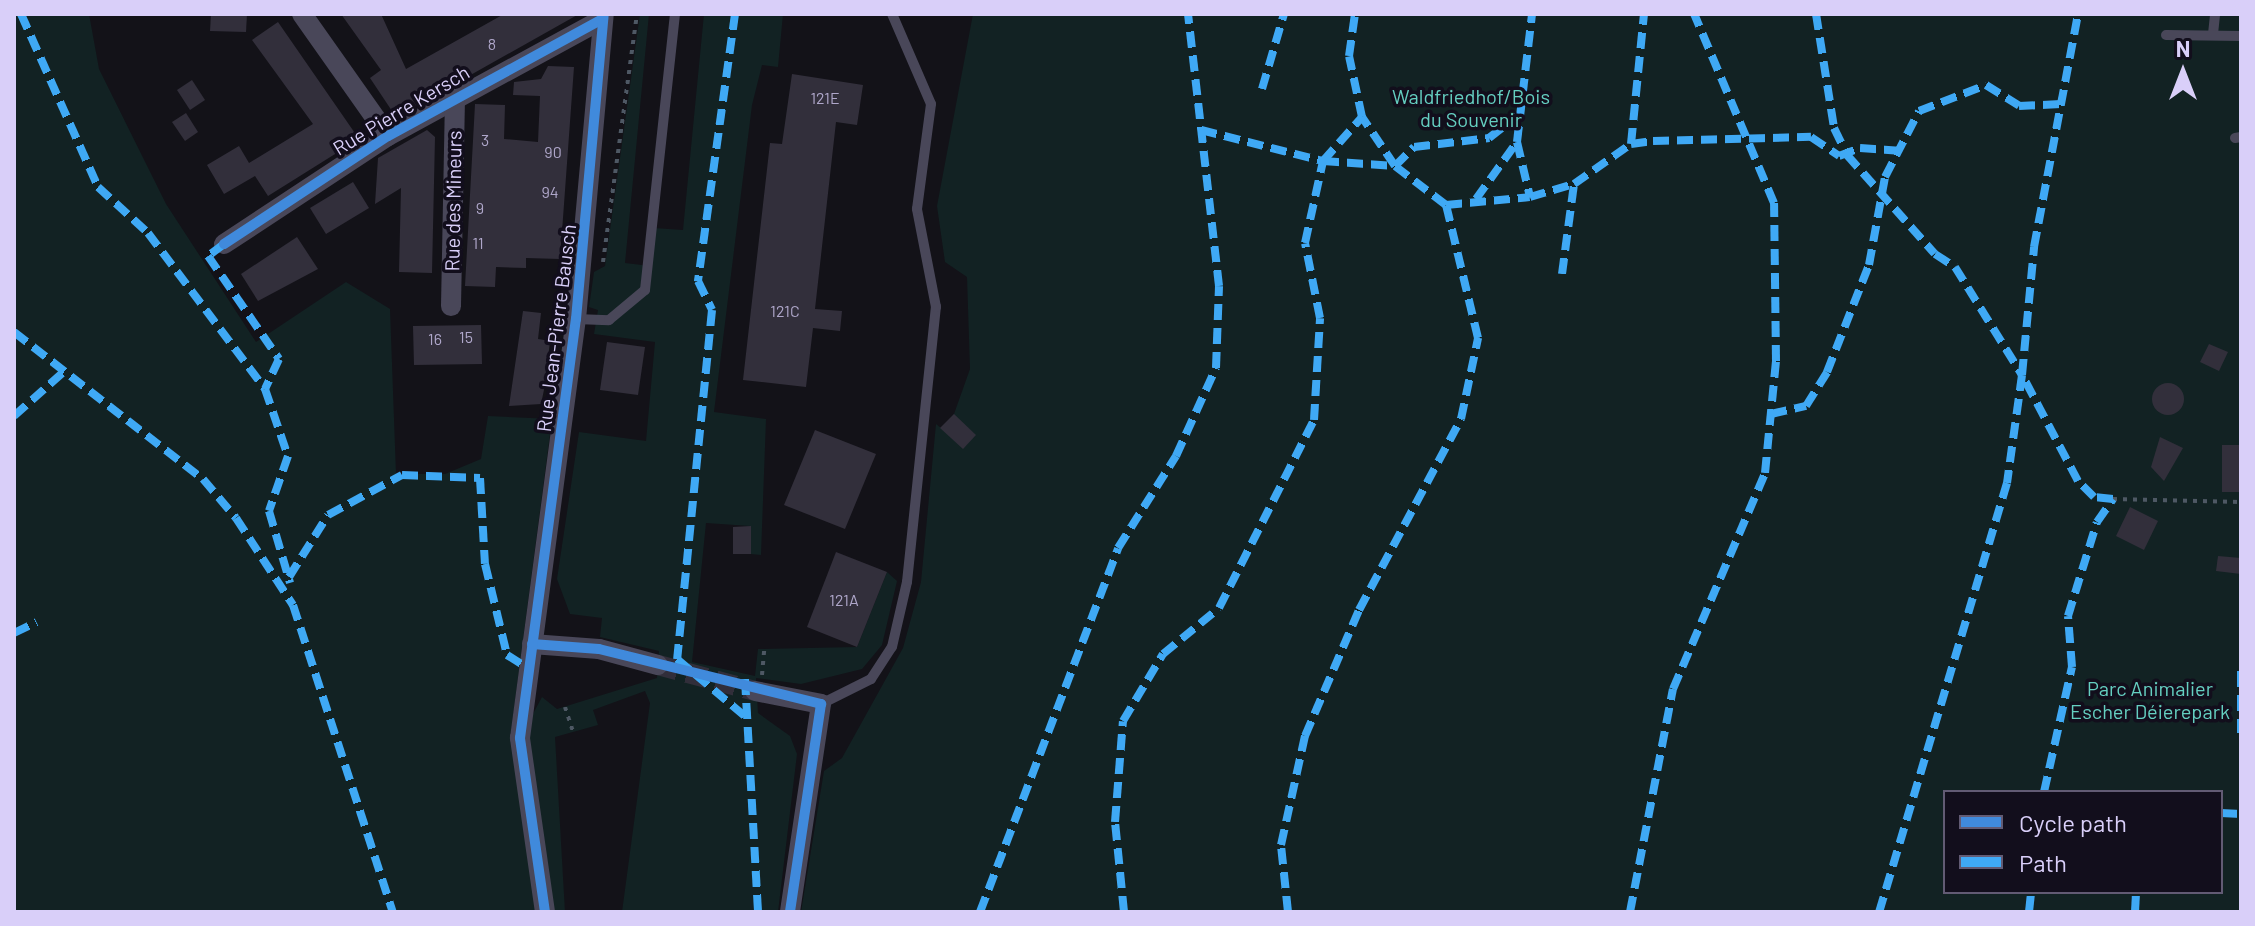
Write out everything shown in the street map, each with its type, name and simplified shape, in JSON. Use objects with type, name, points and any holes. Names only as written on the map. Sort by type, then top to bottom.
[{"type":"street","points":[[302,14],[388,136]]},
{"type":"street","name":"Rue Pierre Kersch","points":[[224,244],[455,95],[604,16]]},
{"type":"street","name":"Rue Jean-Pierre Bausch","points":[[545,912],[520,738],[576,319],[604,16]]},
{"type":"street","name":"Rue des Mineurs","points":[[451,306],[455,95]]},
{"type":"street","points":[[532,644],[599,649],[658,665]]},
{"type":"street","points":[[759,684],[821,704],[790,912]]},
{"type":"lane","points":[[576,319],[609,320],[645,290],[675,14]]},
{"type":"lane","points":[[821,704],[871,679],[892,647],[907,582],[936,307],[917,209],[931,104],[892,14]]},
{"type":"lane","points":[[2213,34],[2215,14]]},
{"type":"lane","points":[[2166,35],[2241,36]]},
{"type":"path","points":[[591,271],[603,265],[637,14]]},
{"type":"path","points":[[2113,499],[2241,502]]},
{"type":"path","points":[[759,684],[764,650]]},
{"type":"path","points":[[565,707],[574,735]]},
{"type":"green space","points":[[14,14],[89,14],[99,69],[166,204],[256,342],[346,282],[390,309],[396,474],[445,474],[481,459],[488,416],[552,419],[510,739],[520,738],[542,697],[557,709],[657,678],[659,651],[600,637],[602,618],[570,614],[557,579],[579,432],[646,441],[655,342],[594,334],[598,310],[589,307],[594,272],[605,266],[640,14],[649,14],[625,263],[650,266],[654,228],[683,230],[704,14],[783,14],[778,67],[762,65],[752,105],[714,412],[766,419],[761,555],[751,554],[750,526],[706,523],[692,662],[755,676],[758,649],[857,647],[887,572],[897,581],[882,645],[862,669],[801,684],[756,678],[758,713],[790,736],[797,754],[778,912],[622,912],[650,703],[645,691],[593,710],[598,725],[555,737],[565,912],[14,912]]},
{"type":"green space","points":[[973,14],[2241,14],[2241,912],[801,912],[824,771],[842,758],[903,648],[921,582],[936,424],[941,428],[954,414],[970,369],[967,277],[945,262],[937,206]]},
{"type":"building","points":[[211,14],[247,14],[246,32],[210,31]]},
{"type":"building","points":[[341,14],[381,14],[406,69],[504,14],[579,14],[396,117],[370,78],[381,70]]},
{"type":"building","points":[[278,22],[359,139],[268,196],[255,176],[224,194],[207,165],[239,146],[249,163],[313,124],[252,40]]},
{"type":"building","points":[[548,66],[574,67],[560,259],[526,258],[526,268],[496,267],[495,287],[465,286],[475,104],[505,105],[504,139],[538,142],[540,96],[513,95],[514,82],[541,79]]},
{"type":"building","points":[[792,74],[863,85],[857,125],[836,122],[815,309],[842,311],[840,331],[813,328],[806,387],[743,380],[770,143],[782,144]]},
{"type":"building","points":[[192,80],[205,100],[190,110],[177,90]]},
{"type":"building","points":[[186,113],[198,132],[185,141],[172,122]]},
{"type":"building","points":[[427,130],[435,137],[432,273],[399,272],[401,188],[375,204],[378,158]]},
{"type":"building","points":[[353,182],[369,208],[326,234],[310,208]]},
{"type":"building","points":[[297,237],[318,269],[258,301],[241,274]]},
{"type":"building","points":[[523,311],[541,313],[538,339],[550,341],[545,385],[541,404],[509,406]]},
{"type":"building","points":[[481,325],[482,364],[414,365],[413,326]]},
{"type":"building","points":[[607,342],[645,347],[638,395],[600,390]]},
{"type":"building","points":[[2209,344],[2228,352],[2219,371],[2200,362]]},
{"type":"building","points":[[2168,383],[2179,388],[2184,399],[2179,410],[2168,415],[2157,410],[2152,399],[2157,388]]},
{"type":"building","points":[[954,414],[976,435],[963,449],[940,428]]},
{"type":"building","points":[[815,430],[876,454],[845,529],[784,505]]},
{"type":"building","points":[[2160,437],[2183,448],[2164,481],[2151,467]]},
{"type":"building","points":[[2222,445],[2241,445],[2241,492],[2222,492]]},
{"type":"building","points":[[2130,507],[2158,521],[2144,550],[2116,536]]},
{"type":"building","points":[[751,526],[751,554],[733,554],[733,527]]},
{"type":"building","points":[[836,552],[887,572],[857,647],[807,627]]},
{"type":"building","points":[[2218,556],[2241,558],[2241,574],[2216,571]]},
{"type":"tunnel","points":[[658,665],[755,691]]},
{"type":"marked path","points":[[21,14],[98,187],[148,233],[265,389]]},
{"type":"marked path","points":[[735,14],[698,281],[712,310],[677,659],[747,718]]},
{"type":"marked path","points":[[980,912],[1118,548],[1176,456],[1216,368],[1219,286],[1188,14]]},
{"type":"marked path","points":[[1262,89],[1284,14]]},
{"type":"marked path","points":[[1288,912],[1281,845],[1305,736],[1359,610],[1461,419],[1478,338],[1446,205],[1395,166],[1362,117],[1349,56],[1355,14]]},
{"type":"marked path","points":[[1476,199],[1517,142],[1532,14]]},
{"type":"marked path","points":[[1631,144],[1644,14]]},
{"type":"marked path","points":[[1630,912],[1673,689],[1765,473],[1776,361],[1774,203],[1694,14]]},
{"type":"marked path","points":[[1816,14],[1834,128],[1847,155],[1935,254],[1955,267],[2022,375],[2007,483],[1879,912]]},
{"type":"marked path","points":[[2044,790],[2072,667],[2068,616],[2097,522],[2113,499],[2094,497],[2078,481],[2022,375],[2034,247],[2078,14]]},
{"type":"marked path","points":[[1771,414],[1806,406],[1827,372],[1869,265],[1885,177],[1919,111],[1986,85],[2019,106],[2061,104]]},
{"type":"marked path","points":[[1124,912],[1115,822],[1123,721],[1163,654],[1219,608],[1314,420],[1320,318],[1305,243],[1323,161],[1395,166],[1414,147],[1489,138],[1518,115]]},
{"type":"marked path","points":[[1201,130],[1323,161],[1362,117]]},
{"type":"marked path","points":[[1446,205],[1530,197],[1574,184],[1631,144],[1653,141],[1811,137],[1839,156],[1860,148],[1899,151]]},
{"type":"marked path","points":[[1517,142],[1530,197]]},
{"type":"marked path","points":[[1562,274],[1574,184]]},
{"type":"marked path","points":[[224,244],[208,256],[279,359],[265,389],[288,456],[269,511],[290,583]]},
{"type":"marked path","points":[[14,332],[203,479],[236,518],[293,605],[393,912]]},
{"type":"marked path","points":[[14,416],[67,369]]},
{"type":"marked path","points":[[289,577],[328,515],[402,475],[480,478],[485,564],[507,655],[529,669]]},
{"type":"marked path","points":[[14,633],[37,622]]},
{"type":"marked path","points":[[2241,671],[2241,733]]},
{"type":"marked path","points":[[745,679],[758,912]]},
{"type":"marked path","points":[[2223,813],[2241,814]]},
{"type":"marked path","points":[[2029,912],[2031,894]]},
{"type":"marked path","points":[[2135,912],[2136,894]]},
{"type":"cycle path","points":[[545,912],[520,738],[576,319],[604,14]]},
{"type":"cycle path","points":[[224,244],[388,136],[603,19]]},
{"type":"cycle path","points":[[532,644],[599,649],[821,704],[790,912]]},
{"type":"park label","name":"Waldfriedhof/Bois du Souvenir","points":[[1471,108]]},
{"type":"park label","name":"Parc Animalier Escher Déierepark","points":[[2150,700]]}]
